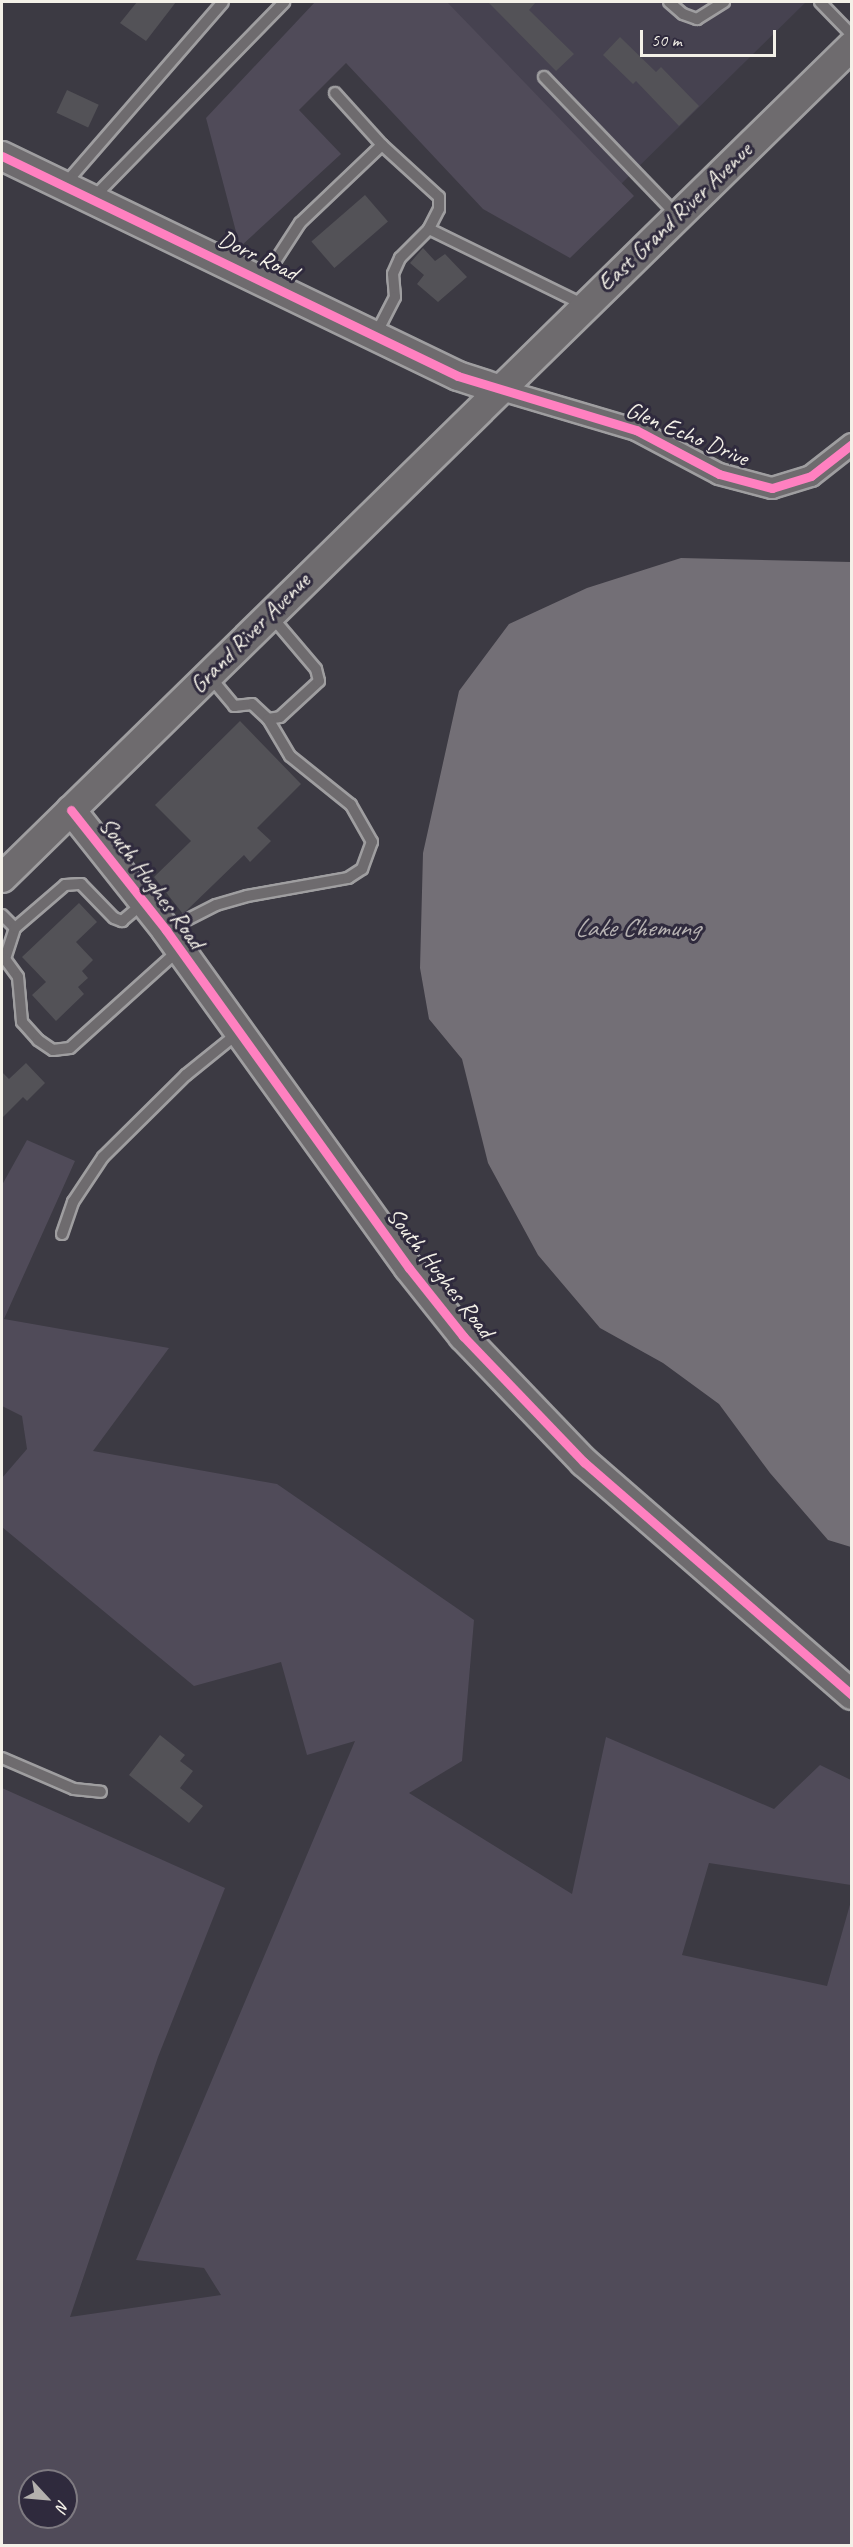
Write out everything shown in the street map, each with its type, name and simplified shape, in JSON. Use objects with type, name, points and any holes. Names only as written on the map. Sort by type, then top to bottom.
[{"type":"street","name":"East Grand River Avenue","points":[[498,389],[852,46]]},
{"type":"street","name":"Dorr Road","points":[[2,156],[458,376],[498,389]]},
{"type":"street","name":"Glen Echo Drive","points":[[498,389],[636,430],[719,474],[771,488],[811,476],[852,444]]},
{"type":"street","name":"Grand River Avenue","points":[[2,878],[498,389]]},
{"type":"street","name":"South Hughes Road","points":[[71,810],[173,940],[409,1268],[519,1398],[663,1535],[852,1695]]},
{"type":"lane","points":[[64,185],[223,2]]},
{"type":"lane","points":[[93,198],[284,2]]},
{"type":"lane","points":[[669,2],[683,14],[697,19],[724,2]]},
{"type":"lane","points":[[820,2],[852,35]]},
{"type":"lane","points":[[544,77],[677,215]]},
{"type":"lane","points":[[335,93],[382,145],[439,197],[439,209],[429,229],[400,258],[393,274],[395,297],[376,335]]},
{"type":"lane","points":[[262,280],[300,223],[382,145]]},
{"type":"lane","points":[[429,229],[584,305]]},
{"type":"lane","points":[[268,719],[280,717],[319,681],[316,669],[269,613]]},
{"type":"lane","points":[[144,903],[122,921],[114,918],[81,884],[65,885],[15,928],[5,959],[18,977],[22,1022],[38,1040],[53,1050],[70,1048],[173,940],[216,905],[247,896],[348,878],[362,869],[372,842],[351,805],[291,756],[268,719],[252,704],[234,706],[208,674]]},
{"type":"lane","points":[[2,915],[15,928]]},
{"type":"lane","points":[[62,1234],[73,1202],[103,1157],[186,1075],[238,1033]]},
{"type":"lane","points":[[2,1758],[74,1789],[101,1792]]},
{"type":"shaded area","points":[[315,2],[447,2],[634,196],[570,258],[483,209],[346,63],[299,110],[341,154],[240,247],[206,118]]},
{"type":"shaded area","points":[[437,2],[806,2],[619,186]]},
{"type":"shaded area","points":[[27,1140],[75,1161],[4,1319],[169,1348],[93,1451],[277,1484],[474,1620],[462,1761],[409,1793],[572,1894],[606,1737],[774,1809],[820,1765],[851,1780],[851,1885],[709,1863],[682,1955],[827,1986],[851,1901],[851,2545],[2,2545],[2,1788],[225,1888],[158,2057],[70,2317],[221,2295],[204,2268],[136,2260],[355,1741],[307,1755],[281,1662],[194,1686],[2,1527],[2,1478],[27,1449],[22,1416],[2,1406],[2,1185]]},
{"type":"water","name":"Lake Chemung","points":[[681,558],[851,562],[851,1547],[828,1540],[770,1473],[719,1404],[663,1363],[600,1328],[538,1255],[488,1163],[462,1059],[429,1019],[420,968],[423,853],[459,691],[509,624],[587,588]]},
{"type":"building","points":[[137,2],[176,2],[146,41],[120,23]]},
{"type":"building","points":[[488,2],[536,2],[529,10],[574,54],[556,71]]},
{"type":"building","points":[[620,37],[656,72],[661,67],[699,106],[679,126],[636,81],[633,84],[603,55]]},
{"type":"building","points":[[67,90],[99,105],[88,127],[56,113]]},
{"type":"building","points":[[365,195],[388,221],[334,268],[311,242]]},
{"type":"building","points":[[423,248],[435,261],[445,254],[467,277],[438,302],[417,284],[424,275],[410,263]]},
{"type":"building","points":[[240,721],[301,784],[257,828],[271,841],[250,862],[244,855],[183,914],[154,877],[191,841],[155,805]]},
{"type":"building","points":[[79,903],[97,922],[76,942],[93,960],[82,971],[88,978],[78,987],[84,994],[56,1021],[32,995],[46,982],[22,957]]},
{"type":"building","points":[[26,1063],[45,1083],[27,1101],[23,1097],[2,1118],[2,1072],[9,1079]]},
{"type":"building","points":[[160,1735],[185,1755],[180,1761],[193,1771],[180,1788],[203,1806],[189,1823],[129,1775]]},
{"type":"cycle path","points":[[2,156],[458,376],[636,430],[719,474],[772,488],[811,476],[852,444]]},
{"type":"cycle path","points":[[71,810],[166,930],[409,1268],[463,1336],[584,1462],[852,1695]]}]
